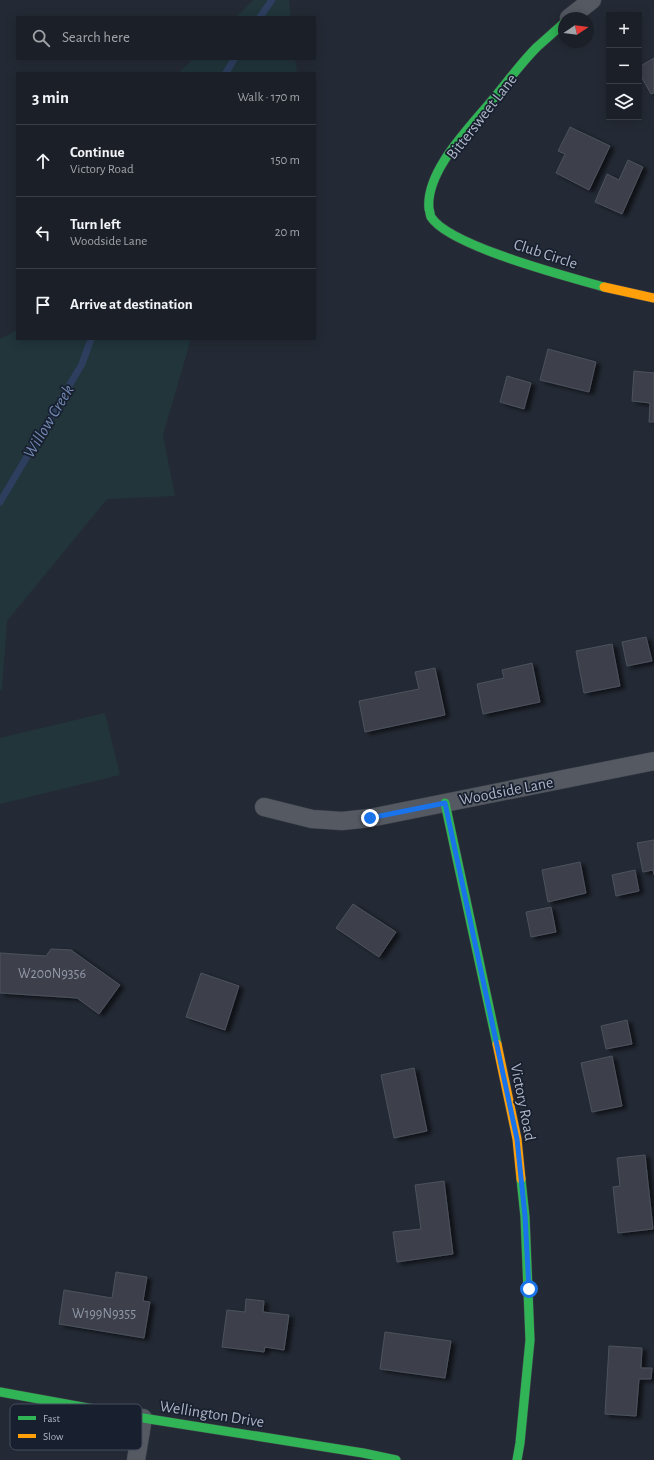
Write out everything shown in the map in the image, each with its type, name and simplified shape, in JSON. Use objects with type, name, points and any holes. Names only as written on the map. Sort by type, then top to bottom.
[{"type":"street","points":[[577,12],[592,0]]},
{"type":"street","name":"Bittersweet Lane","points":[[435,223],[432,217],[429,202],[430,192],[438,172],[462,137],[529,55],[558,28]]},
{"type":"street","name":"Club Circle","points":[[435,223],[470,244],[543,270],[654,298]]},
{"type":"street","name":"Woodside Lane","points":[[264,807],[312,819],[342,821],[370,818],[654,761]]},
{"type":"street","name":"Victory Road","points":[[445,803],[517,1139],[525,1209],[530,1340],[528,1370],[517,1460]]},
{"type":"street","name":"Wellington Drive","points":[[0,1392],[66,1404]]},
{"type":"street","points":[[142,1424],[143,1418]]},
{"type":"street","name":"Wellington Drive","points":[[143,1418],[363,1453],[396,1460]]},
{"type":"street","points":[[136,1460],[138,1450]]},
{"type":"shaded area","points":[[253,0],[289,0],[291,16],[237,16]]},
{"type":"shaded area","points":[[192,60],[295,60],[297,72],[179,72]]},
{"type":"shaded area","points":[[16,331],[16,340],[191,340],[163,435],[175,496],[107,499],[7,621],[2,689],[0,691],[0,339]]},
{"type":"shaded area","points":[[105,713],[120,775],[0,804],[0,738]]},
{"type":"building","points":[[654,58],[654,93],[651,94],[642,78],[642,65]]},
{"type":"building","points":[[570,127],[610,146],[589,190],[556,173],[565,154],[558,151]]},
{"type":"building","points":[[628,160],[643,167],[622,214],[595,202],[607,174],[619,180]]},
{"type":"building","points":[[548,349],[596,362],[589,392],[540,380]]},
{"type":"building","points":[[634,371],[654,373],[654,422],[649,422],[650,403],[632,401]]},
{"type":"building","points":[[507,376],[531,383],[524,409],[500,402]]},
{"type":"building","points":[[646,637],[652,661],[627,666],[622,642]]},
{"type":"building","points":[[612,644],[620,686],[584,693],[576,651]]},
{"type":"building","points":[[532,663],[540,702],[483,714],[477,684],[504,678],[502,670]]},
{"type":"building","points":[[435,668],[445,715],[365,732],[359,701],[419,689],[415,672]]},
{"type":"building","points":[[654,840],[654,875],[653,870],[643,872],[637,843]]},
{"type":"building","points":[[580,862],[586,893],[548,902],[542,870]]},
{"type":"building","points":[[635,870],[639,891],[616,896],[612,875]]},
{"type":"building","points":[[353,904],[396,932],[379,957],[336,928]]},
{"type":"building","points":[[551,907],[556,932],[531,937],[526,912]]},
{"type":"building","points":[[51,949],[71,950],[120,985],[99,1014],[77,998],[0,993],[0,953],[46,956]]},
{"type":"building","points":[[201,973],[239,986],[225,1030],[186,1017]]},
{"type":"building","points":[[627,1020],[632,1044],[606,1049],[601,1026]]},
{"type":"building","points":[[612,1056],[622,1106],[592,1112],[581,1063]]},
{"type":"building","points":[[414,1068],[427,1131],[394,1138],[381,1075]]},
{"type":"building","points":[[645,1155],[653,1229],[618,1233],[613,1187],[620,1186],[617,1158]]},
{"type":"building","points":[[444,1181],[453,1254],[397,1262],[393,1232],[421,1229],[415,1185]]},
{"type":"building","points":[[116,1272],[147,1277],[143,1301],[150,1302],[144,1338],[59,1324],[64,1290],[112,1298]]},
{"type":"building","points":[[246,1299],[264,1301],[263,1312],[289,1315],[284,1350],[265,1347],[264,1352],[222,1347],[227,1310],[245,1312]]},
{"type":"building","points":[[385,1332],[451,1341],[445,1378],[380,1369]]},
{"type":"building","points":[[609,1346],[642,1348],[641,1368],[652,1368],[651,1379],[639,1379],[636,1416],[605,1414]]},
{"type":"waterway","name":"Willow Creek","points":[[261,16],[272,0]]},
{"type":"waterway","name":"Willow Creek","points":[[227,72],[233,60]]},
{"type":"waterway","name":"Willow Creek","points":[[0,502],[82,364],[91,340]]},
{"type":"traffic: fast","points":[[558,28],[526,59],[451,150],[434,180],[430,194],[429,209],[431,217],[442,228],[461,239],[511,259],[604,287]]},
{"type":"traffic: fast","points":[[445,803],[497,1044]]},
{"type":"traffic: fast","points":[[517,1460],[530,1340],[525,1217],[521,1179]]},
{"type":"traffic: fast","points":[[0,1392],[66,1404]]},
{"type":"traffic: fast","points":[[142,1418],[363,1453],[396,1460]]},
{"type":"traffic: slow","points":[[604,287],[654,298]]},
{"type":"traffic: slow","points":[[497,1044],[517,1139],[521,1179]]},
{"type":"route","points":[[370,818],[445,803],[517,1139],[525,1216],[529,1289]]}]
